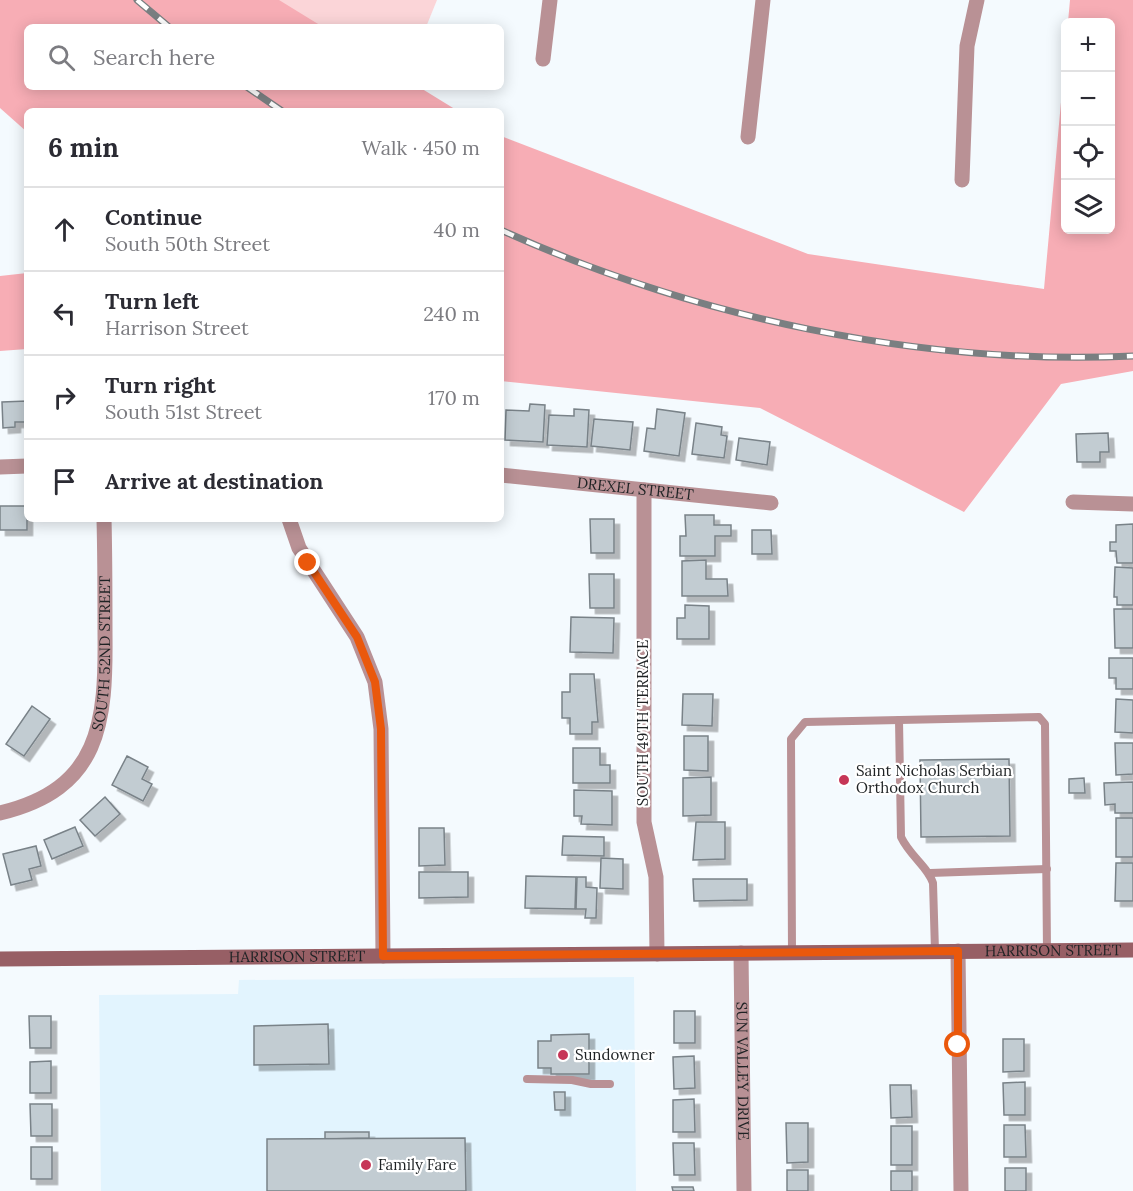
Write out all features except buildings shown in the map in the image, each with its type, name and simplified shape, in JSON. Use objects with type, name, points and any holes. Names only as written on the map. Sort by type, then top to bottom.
[{"type":"main road","name":"HARRISON STREET","points":[[0,959],[1133,950]]},
{"type":"street","points":[[543,59],[550,0]]},
{"type":"street","points":[[748,137],[763,0]]},
{"type":"street","points":[[962,180],[967,46],[977,0]]},
{"type":"street","points":[[0,467],[24,466]]},
{"type":"street","name":"DREXEL STREET","points":[[504,475],[771,503]]},
{"type":"street","name":"SOUTH 49TH TERRACE","points":[[644,490],[644,822],[656,877],[657,954]]},
{"type":"street","points":[[1073,502],[1133,504]]},
{"type":"street","name":"SOUTH 52ND STREET","points":[[0,813],[41,800],[69,778],[94,741],[105,700],[104,522]]},
{"type":"street","points":[[290,522],[299,548],[357,637],[375,682],[381,729],[383,956]]},
{"type":"street","points":[[958,951],[961,1191]]},
{"type":"street","name":"SUN VALLEY DRIVE","points":[[741,953],[744,1191]]},
{"type":"lane","points":[[792,953],[791,739],[805,723],[1039,717],[1045,724],[1047,951]]},
{"type":"lane","points":[[899,720],[902,837],[907,851],[930,873],[933,883],[935,951]]},
{"type":"lane","points":[[930,873],[1047,869]]},
{"type":"lane","points":[[527,1079],[610,1084]]},
{"type":"shaded area","points":[[0,0],[279,0],[318,24],[24,24],[24,90],[424,90],[453,108],[24,108],[24,129],[0,108]]},
{"type":"shaded area","points":[[254,0],[437,0],[427,24],[286,24]]},
{"type":"shaded area","points":[[1070,0],[1133,0],[1133,371],[1061,384],[964,512],[760,408],[504,381],[504,137],[808,254],[1044,289],[1061,102],[1061,234],[1115,234],[1115,18],[1068,18]]},
{"type":"shaded area","points":[[24,273],[24,349],[0,351],[0,276]]},
{"type":"shaded area","points":[[634,977],[636,1191],[101,1191],[99,995],[238,994],[239,980]]},
{"type":"railway","points":[[137,0],[165,24]]},
{"type":"railway","points":[[251,90],[278,108]]},
{"type":"railway","points":[[504,231],[575,261],[651,288],[730,311],[810,329],[891,343],[972,353],[1053,357],[1133,356]]},
{"type":"place","name":"Saint Nicholas Serbian Orthodox Church","points":[[844,780]]},
{"type":"place","name":"Sundowner","points":[[563,1055]]},
{"type":"place","name":"Family Fare","points":[[366,1165]]},
{"type":"route","points":[[308,563],[357,637],[375,682],[381,729],[383,956],[958,951],[958,1045]]}]
